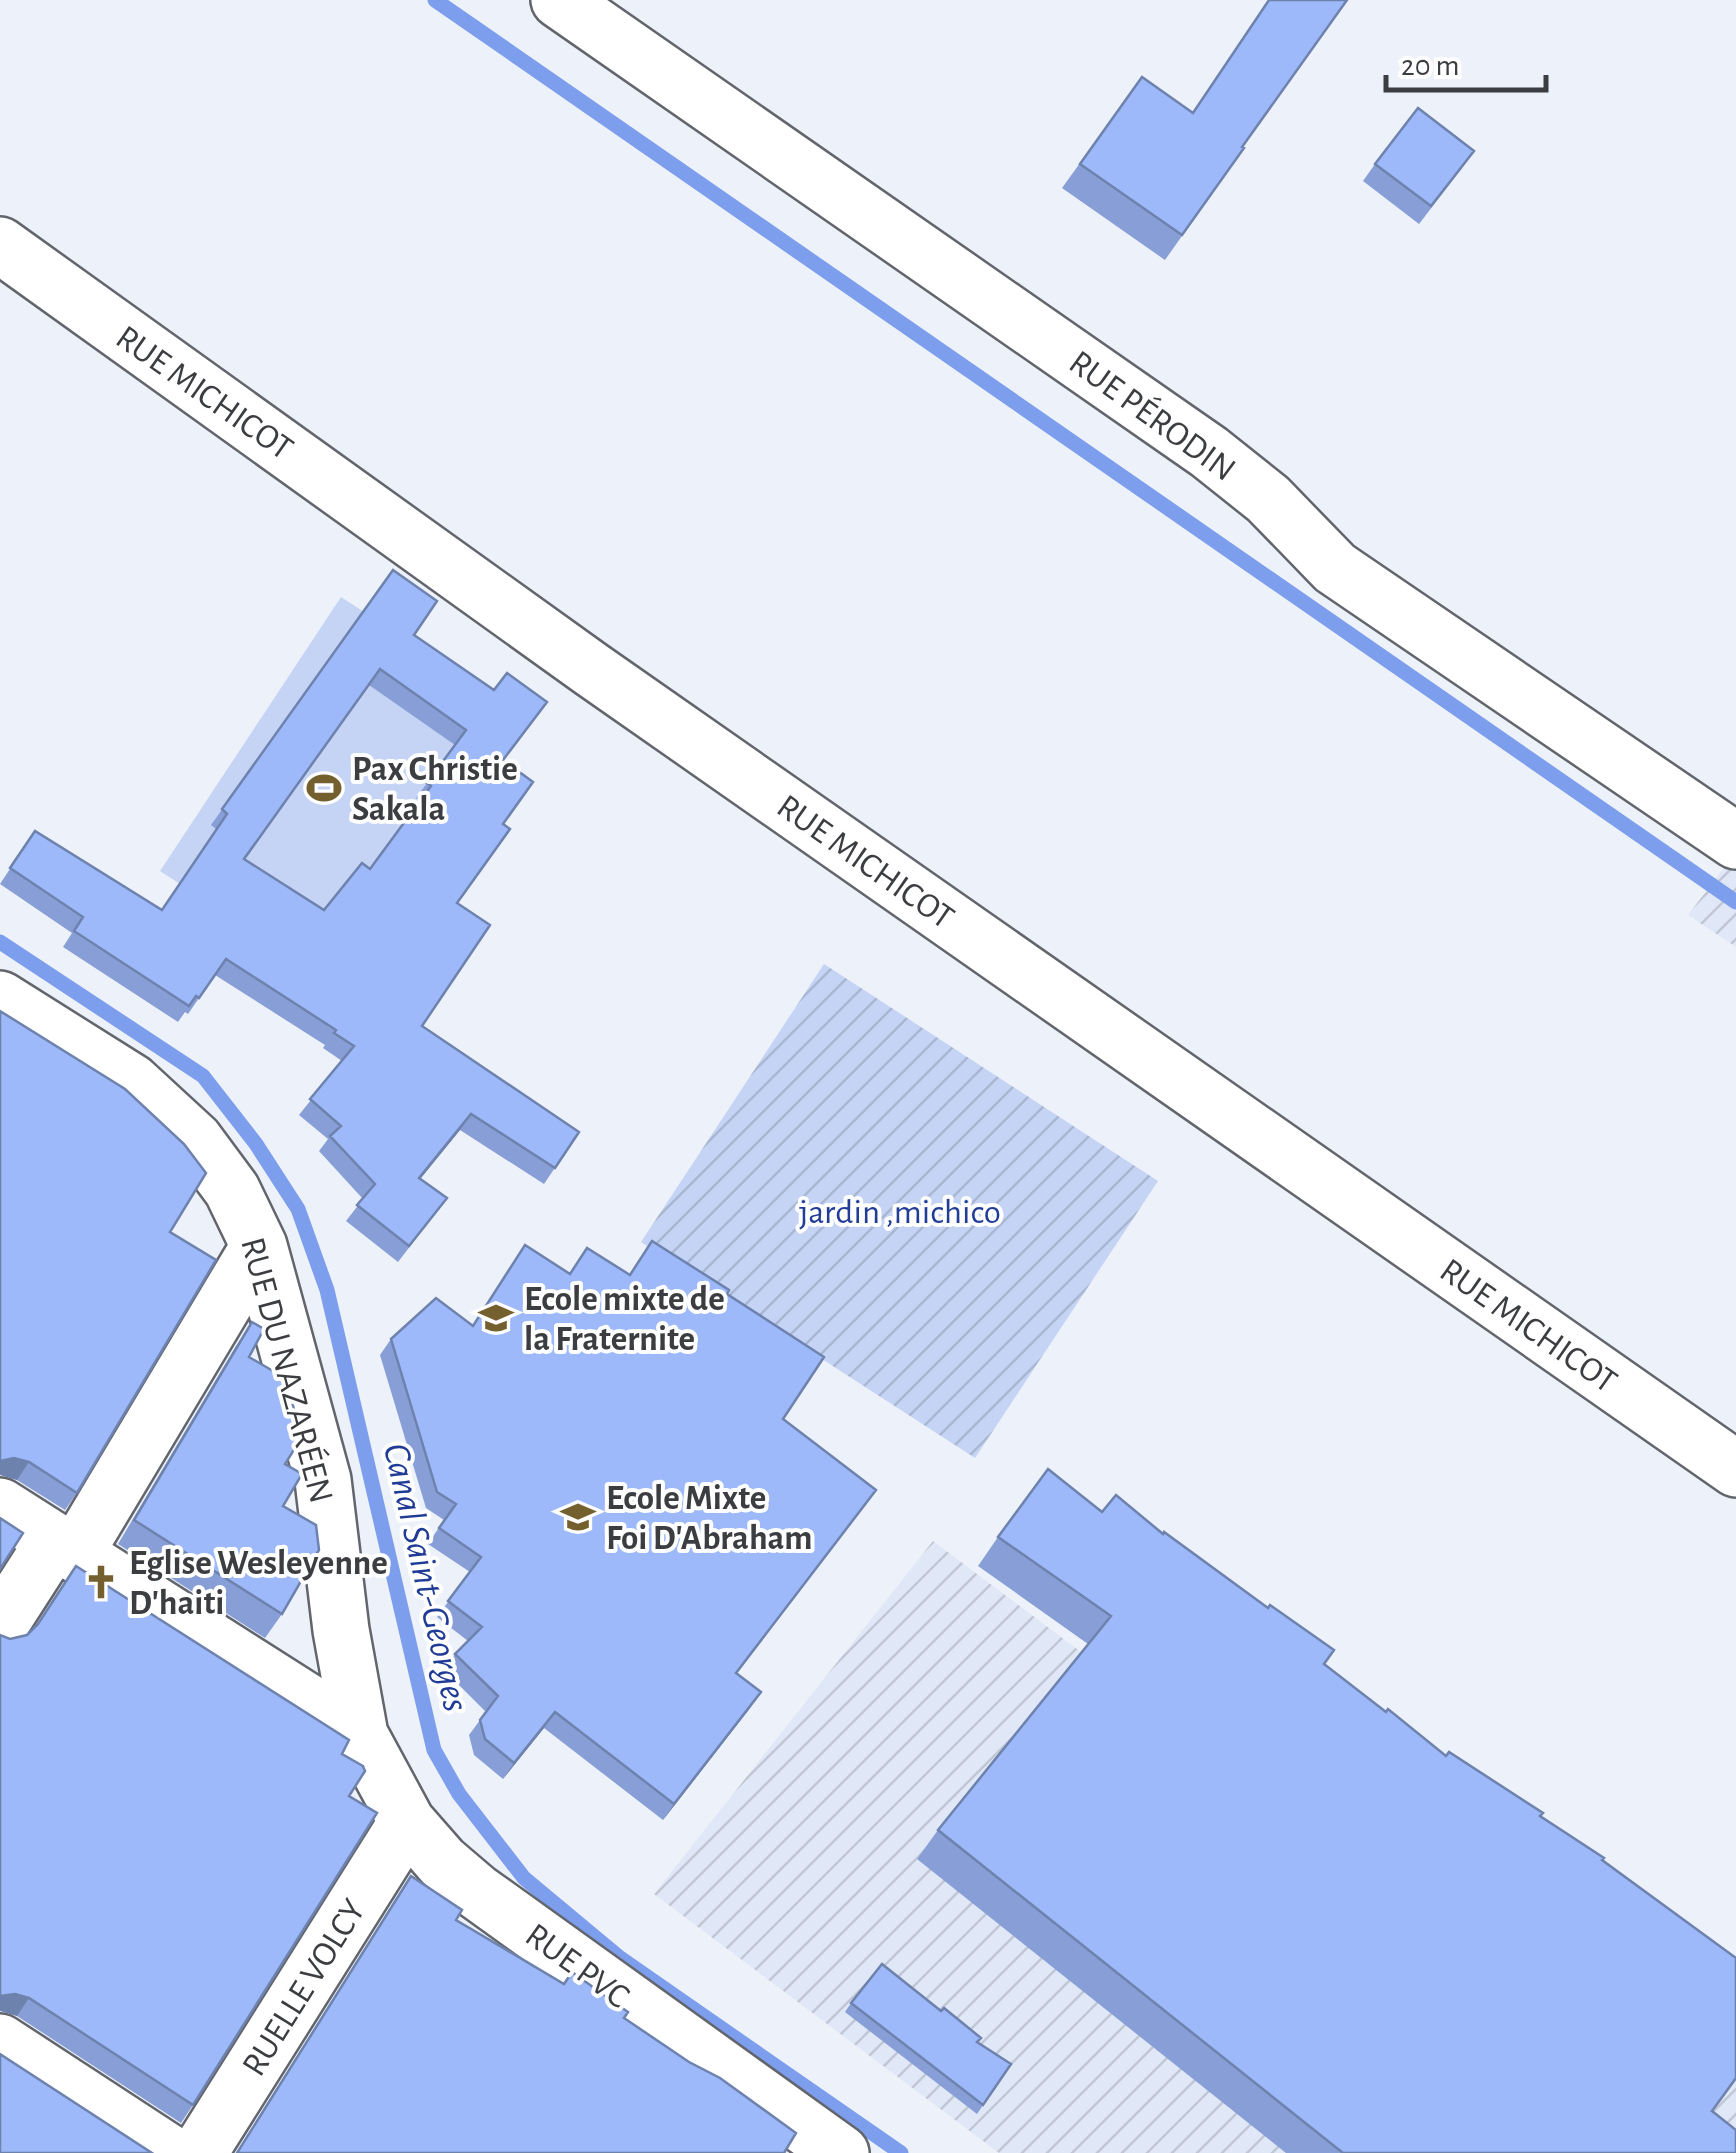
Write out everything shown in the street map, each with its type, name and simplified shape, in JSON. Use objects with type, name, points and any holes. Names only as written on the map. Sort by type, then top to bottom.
[{"type":"street","name":"RUE PÉRODIN","points":[[559,0],[1208,452],[1268,499],[1335,568],[1736,841]]},
{"type":"street","name":"RUE MICHICOT","points":[[0,246],[607,680],[1736,1469]]},
{"type":"street","name":"RUE DU NAZARÉEN","points":[[0,999],[132,1082],[195,1140],[232,1190],[260,1246],[333,1478],[342,1630],[377,1729]]},
{"type":"street","points":[[0,1625],[64,1548],[260,1246]]},
{"type":"street","points":[[0,1506],[64,1548],[377,1729]]},
{"type":"street","name":"RUE PVC","points":[[377,1729],[407,1822],[442,1862],[476,1891],[841,2153]]},
{"type":"street","name":"RUELLE VOLCY","points":[[199,2153],[407,1822]]},
{"type":"street","points":[[0,2042],[170,2153]]},
{"type":"shaded area","points":[[1736,852],[1736,947],[1688,915]]},
{"type":"shaded area","points":[[933,1541],[1654,2082],[1736,1962],[1736,2153],[999,2153],[654,1894]]},
{"type":"green space","points":[[341,597],[503,703],[321,976],[160,871]]},
{"type":"green space","name":"jardin ,michico","points":[[824,964],[1158,1181],[975,1458],[641,1242]]},
{"type":"building","points":[[1269,0],[1347,0],[1182,235],[1080,164],[1142,77],[1193,113]]},
{"type":"building","points":[[1418,108],[1474,151],[1431,206],[1375,164]]},
{"type":"building","points":[[393,570],[437,601],[414,635],[494,690],[507,673],[547,702],[503,760],[533,782],[503,824],[510,829],[457,903],[490,925],[422,1026],[579,1132],[555,1168],[471,1114],[419,1178],[447,1198],[409,1246],[357,1205],[375,1184],[330,1136],[341,1126],[310,1099],[354,1046],[334,1033],[336,1030],[226,959],[189,1006],[74,931],[83,917],[10,868],[35,831],[162,910],[227,814],[222,809]],"holes":[[[380,669],[466,730],[427,783],[431,786],[370,869],[362,863],[324,910],[244,859]]]},
{"type":"building","points":[[0,1011],[125,1089],[184,1144],[206,1173],[170,1232],[216,1260],[77,1493],[29,1462],[14,1458],[0,1461]]},
{"type":"building","points":[[652,1241],[824,1357],[783,1419],[876,1490],[736,1673],[761,1692],[674,1804],[555,1712],[514,1763],[485,1739],[480,1720],[498,1696],[455,1654],[482,1627],[448,1601],[481,1557],[439,1528],[456,1504],[437,1492],[391,1339],[436,1298],[473,1326],[525,1245],[570,1274],[587,1248],[630,1275]]},
{"type":"building","points":[[252,1322],[264,1329],[249,1357],[285,1378],[302,1437],[285,1464],[302,1474],[283,1506],[316,1525],[319,1550],[282,1614],[134,1520]]},
{"type":"building","points":[[1048,1469],[1102,1512],[1116,1495],[1163,1534],[1334,1650],[1324,1664],[1386,1712],[1388,1709],[1446,1756],[1449,1752],[1543,1813],[1540,1816],[1604,1858],[1736,1958],[1736,2078],[1712,2111],[1736,2130],[1736,2153],[1343,2153],[938,1830],[1111,1616],[998,1537]]},
{"type":"building","points":[[0,1518],[23,1533],[0,1569]]},
{"type":"building","points":[[76,1566],[349,1740],[342,1754],[365,1771],[349,1796],[377,1813],[193,2105],[29,1998],[15,1994],[0,1996],[0,1635],[10,1639],[27,1635]]},
{"type":"building","points":[[411,1876],[462,1910],[456,1920],[564,1984],[572,1972],[628,2012],[624,2018],[720,2078],[796,2133],[784,2153],[237,2153]]},
{"type":"building","points":[[882,1964],[981,2038],[977,2042],[1011,2064],[983,2105],[851,2003]]},
{"type":"building","points":[[0,2054],[152,2153],[0,2153]]},
{"type":"waterway","points":[[435,0],[1736,902]]},
{"type":"waterway","name":"Canal Saint-Georges","points":[[0,942],[203,1076],[256,1144],[298,1209],[327,1290],[434,1750],[459,1794],[524,1878],[620,1958],[901,2153]]},
{"type":"place","name":"Pax Christie Sakala","points":[[324,788]]},
{"type":"place","name":"Ecole mixte de la Fraternite","points":[[496,1318]]},
{"type":"place","name":"Ecole Mixte Foi D'Abraham","points":[[578,1517]]},
{"type":"place","name":"Eglise Wesleyenne D'haiti","points":[[101,1582]]}]
